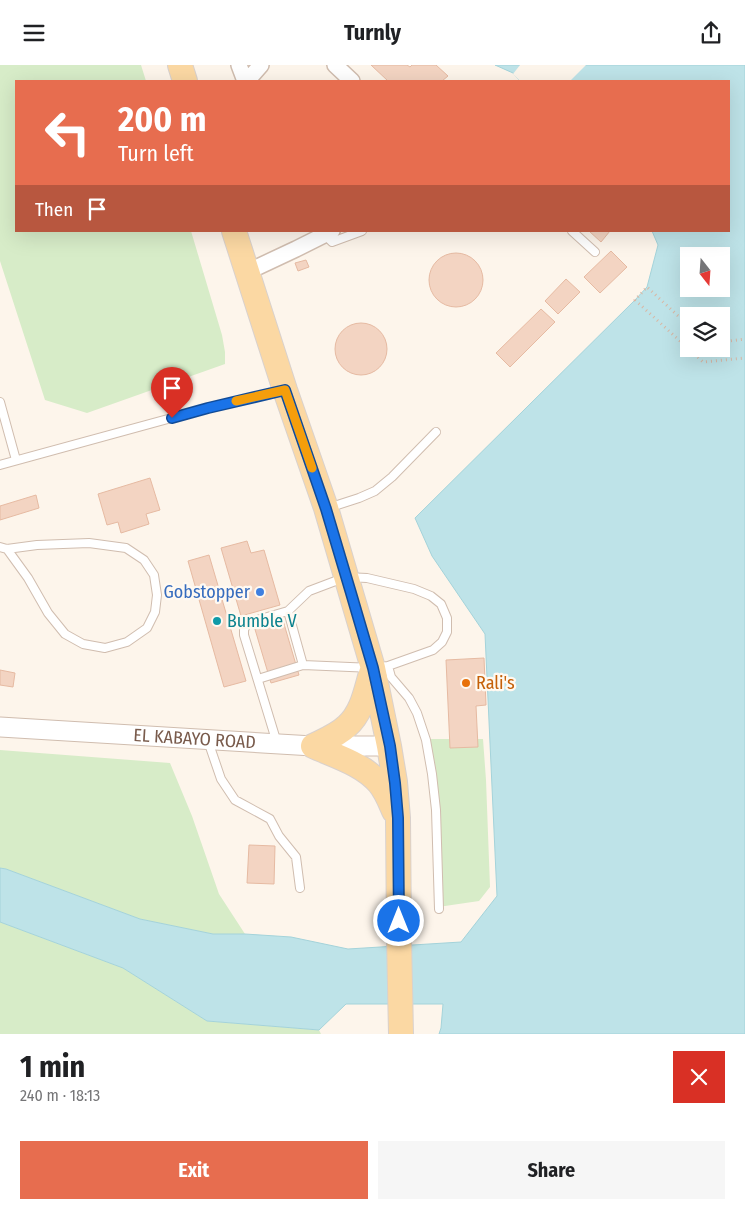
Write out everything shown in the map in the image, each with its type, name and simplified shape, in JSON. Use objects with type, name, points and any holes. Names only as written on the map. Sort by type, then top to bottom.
[{"type":"main road","points":[[180,65],[185,80]]},
{"type":"main road","points":[[234,232],[285,390],[326,509],[346,577],[380,667],[398,818],[401,1022]]},
{"type":"main road","points":[[313,746],[333,736],[355,718],[380,667]]},
{"type":"main road","points":[[313,746],[367,772],[379,783],[398,818]]},
{"type":"street","points":[[239,65],[246,80]]},
{"type":"street","points":[[247,80],[261,65]]},
{"type":"street","points":[[335,65],[351,80]]},
{"type":"street","points":[[247,272],[296,249],[326,232]]},
{"type":"street","name":"EL KABAYO ROAD","points":[[0,727],[313,746],[390,746]]},
{"type":"lane","points":[[326,232],[332,242],[359,232]]},
{"type":"lane","points":[[573,232],[595,252]]},
{"type":"lane","points":[[0,465],[208,408],[285,390]]},
{"type":"lane","points":[[0,402],[16,460]]},
{"type":"lane","points":[[326,509],[375,491],[392,477],[436,432]]},
{"type":"lane","points":[[89,543],[126,548],[144,560],[154,575],[157,595],[155,612],[147,628],[127,642],[105,648],[84,644],[65,634],[48,613],[28,578],[3,548],[89,543]]},
{"type":"lane","points":[[258,679],[303,665],[380,667],[421,655],[433,650],[442,642],[447,632],[447,618],[442,604],[431,596],[414,589],[367,578],[346,577],[309,591],[288,611],[247,623],[244,635],[277,743]]},
{"type":"lane","points":[[288,611],[303,665]]},
{"type":"lane","points":[[380,667],[409,698],[417,713],[426,740],[436,810],[439,909]]},
{"type":"lane","points":[[207,739],[221,779],[235,800],[270,819],[279,836],[296,857],[300,888]]},
{"type":"path","points":[[680,318],[647,287],[635,300],[680,341]]},
{"type":"path","points":[[730,341],[745,339]]},
{"type":"path","points":[[698,357],[703,362],[745,358]]},
{"type":"green space","points":[[0,65],[141,65],[146,80],[15,80],[15,232],[191,232],[222,335],[225,364],[87,413],[45,400],[0,261]]},
{"type":"green space","points":[[429,739],[483,739],[490,887],[479,901],[438,907]]},
{"type":"green space","points":[[0,750],[170,763],[192,816],[219,894],[245,934],[213,934],[140,919],[0,868]]},
{"type":"green space","points":[[0,922],[123,968],[207,1021],[319,1030],[321,1034],[0,1034]]},
{"type":"water","points":[[495,65],[745,65],[745,1034],[439,1034],[443,1004],[346,1004],[319,1030],[207,1021],[123,968],[0,922],[0,868],[140,919],[213,934],[291,937],[348,949],[461,942],[497,896],[485,634],[432,556],[415,518],[647,287],[658,245],[652,232],[730,232],[730,80],[519,80],[513,73]]},
{"type":"pier","points":[[520,65],[586,65],[571,80],[519,80],[513,74]]},
{"type":"building","points":[[371,65],[407,65],[410,67],[412,65],[436,65],[448,76],[443,80],[387,80]]},
{"type":"building","points":[[590,232],[609,232],[601,242]]},
{"type":"building","points":[[611,251],[627,267],[600,293],[584,277]]},
{"type":"building","points":[[451,253],[461,253],[471,257],[479,265],[483,280],[479,295],[471,303],[461,307],[451,307],[441,303],[433,295],[429,285],[429,275],[433,265],[441,257]]},
{"type":"building","points":[[306,260],[309,267],[298,271],[295,263]]},
{"type":"building","points":[[566,279],[580,292],[558,314],[545,301]]},
{"type":"building","points":[[541,309],[555,322],[510,367],[496,353]]},
{"type":"building","points":[[361,323],[371,325],[379,331],[385,339],[387,349],[385,359],[379,367],[371,373],[361,375],[351,373],[343,367],[337,359],[335,349],[337,339],[343,331],[351,325]]},
{"type":"building","points":[[150,478],[160,510],[146,514],[149,524],[121,533],[118,522],[107,525],[98,494]]},
{"type":"building","points":[[36,495],[39,508],[0,520],[0,506]]},
{"type":"building","points":[[247,541],[251,553],[264,550],[280,605],[241,616],[221,548]]},
{"type":"building","name":"Bumble V","points":[[209,555],[246,681],[224,687],[188,561]]},
{"type":"building","points":[[282,617],[299,675],[271,683],[254,626]]},
{"type":"building","name":"Rali's","points":[[484,658],[486,705],[476,706],[478,747],[450,748],[446,660]]},
{"type":"building","points":[[0,670],[15,673],[13,687],[0,685]]},
{"type":"building","points":[[249,845],[275,846],[274,884],[247,883]]},
{"type":"slow traffic","points":[[236,401],[285,390],[312,468]]},
{"type":"place","name":"Gobstopper","points":[[260,592]]},
{"type":"place","name":"Bumble V","points":[[217,621]]},
{"type":"place","name":"Rali's","points":[[466,683]]},
{"type":"route","points":[[172,418],[285,390],[326,509],[351,593],[373,668],[390,746],[398,818],[399,921]]}]
